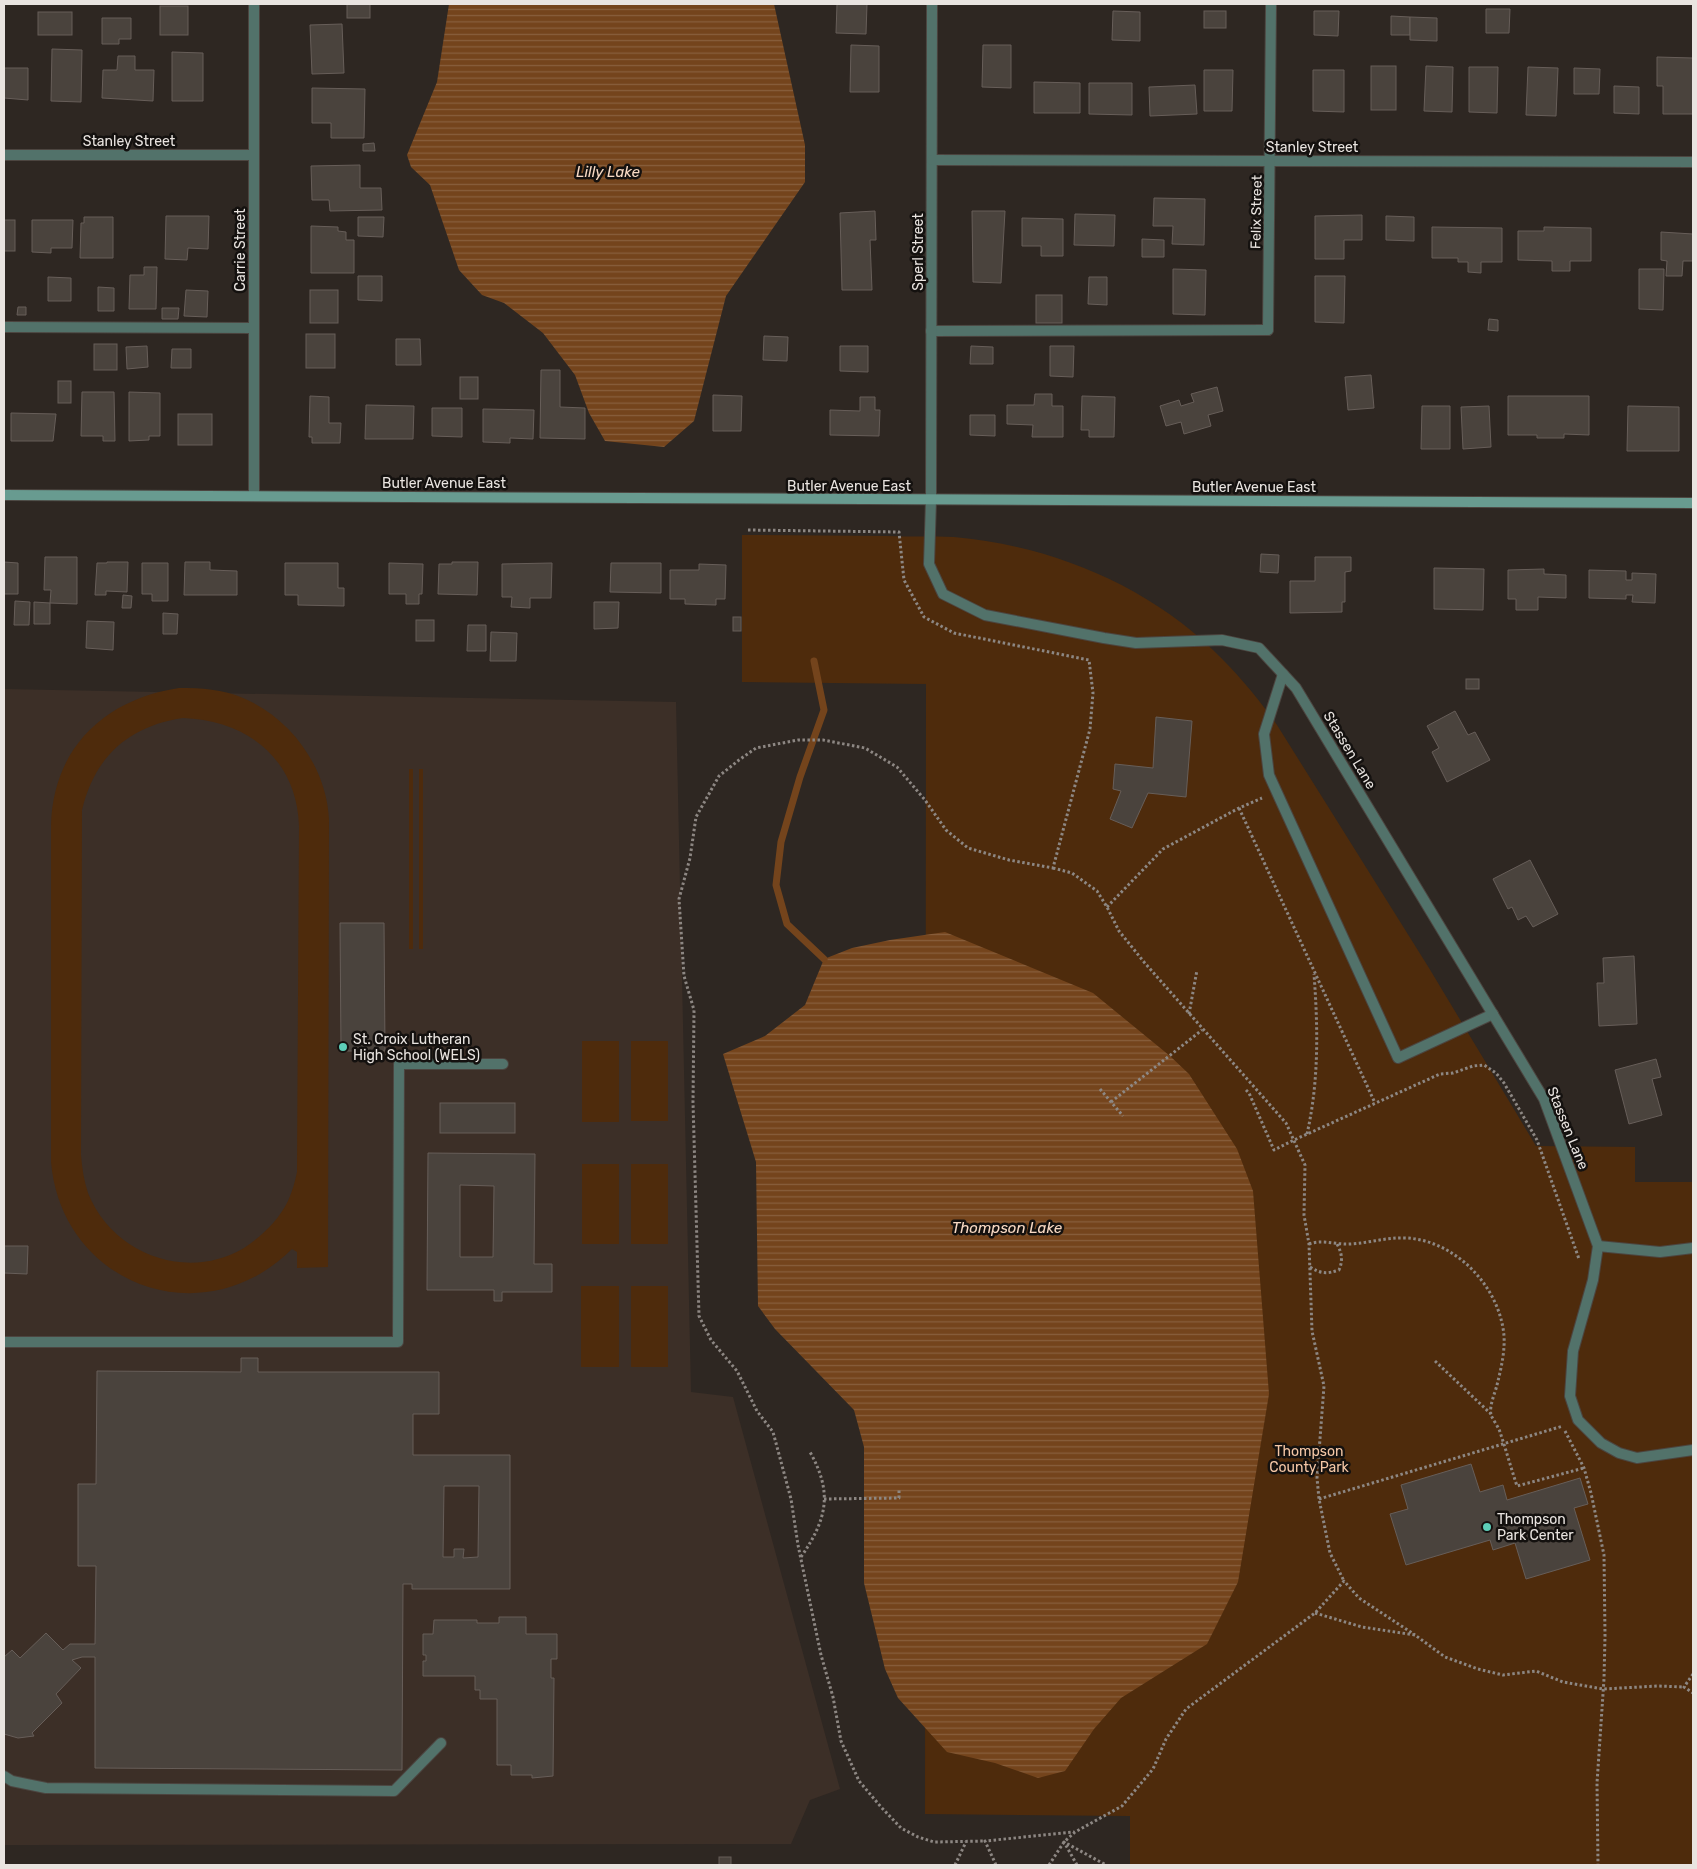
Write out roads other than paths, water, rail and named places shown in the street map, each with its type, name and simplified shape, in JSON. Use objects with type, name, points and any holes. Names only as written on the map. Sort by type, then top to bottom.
[{"type":"street","name":"Carrie Street","points":[[254,4],[254,496]]},
{"type":"street","name":"Sperl Street","points":[[931,500],[932,4]]},
{"type":"street","name":"Felix Street","points":[[931,332],[1268,330],[1271,4]]},
{"type":"street","name":"Stanley Street","points":[[4,155],[254,155]]},
{"type":"street","name":"Stanley Street","points":[[932,160],[1693,162]]},
{"type":"street","points":[[4,327],[254,328]]},
{"type":"street","name":"Butler Avenue East","points":[[4,495],[1693,503]]},
{"type":"street","name":"Stassen Lane","points":[[931,500],[929,564],[943,594],[985,615],[1104,638],[1136,643],[1222,640],[1259,648],[1296,688],[1544,1099],[1598,1246],[1593,1280],[1573,1351],[1570,1396],[1578,1420],[1601,1443],[1619,1453],[1638,1458],[1693,1450]]},
{"type":"street","points":[[1283,674],[1264,734],[1269,775],[1398,1058],[1492,1014]]},
{"type":"street","points":[[4,1342],[398,1342],[399,1064],[503,1064]]},
{"type":"street","points":[[1598,1246],[1660,1252],[1693,1248]]},
{"type":"street","points":[[4,1776],[12,1781],[46,1788],[394,1791],[441,1743]]},
{"type":"water","name":"Lilly Lake","points":[[449,4],[774,4],[805,145],[805,182],[726,296],[694,421],[664,447],[605,441],[589,413],[575,375],[543,333],[504,303],[482,295],[459,270],[430,185],[411,167],[407,155],[437,82]]},
{"type":"water","name":"Thompson Lake","points":[[945,932],[1093,993],[1170,1056],[1189,1074],[1237,1149],[1253,1191],[1269,1394],[1238,1582],[1207,1644],[1121,1698],[1094,1729],[1065,1771],[1038,1778],[995,1763],[947,1752],[898,1698],[885,1669],[864,1583],[864,1447],[854,1410],[775,1329],[758,1306],[756,1162],[723,1054],[765,1036],[805,1005],[824,959],[852,948]]},
{"type":"waterway","points":[[814,661],[824,710],[800,777],[781,842],[776,885],[787,924],[824,959]]},
{"type":"place","name":"St. Croix Lutheran High School (WELS)","points":[[343,1047]]},
{"type":"place","name":"Thompson Park Center","points":[[1487,1527]]},
{"type":"park label","name":"Thompson County Park","points":[[1309,1459]]}]
